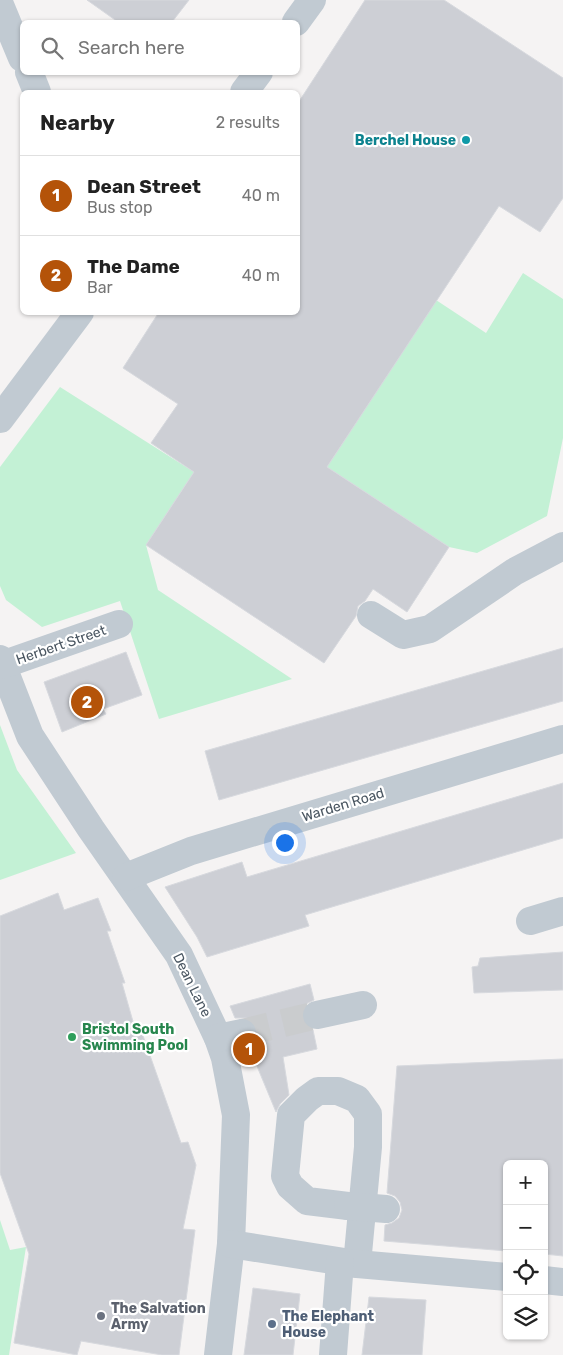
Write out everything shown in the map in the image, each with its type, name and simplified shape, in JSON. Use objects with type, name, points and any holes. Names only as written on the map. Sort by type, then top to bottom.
[{"type":"street","points":[[297,20],[312,0]]},
{"type":"street","points":[[0,5],[20,53]]},
{"type":"street","points":[[30,75],[36,90]]},
{"type":"street","points":[[246,90],[257,75]]},
{"type":"street","points":[[0,419],[78,315]]},
{"type":"street","points":[[370,615],[403,635],[430,629],[514,572],[563,546]]},
{"type":"street","name":"Herbert Street","points":[[1,662],[119,624]]},
{"type":"street","name":"Dean Lane","points":[[1,662],[30,736],[91,829],[179,955],[230,1035],[225,1058],[236,1114],[231,1244],[218,1355]]},
{"type":"street","name":"Warden Road","points":[[126,878],[191,852],[563,739]]},
{"type":"street","points":[[530,921],[563,911]]},
{"type":"street","points":[[317,1015],[363,1005]]},
{"type":"street","points":[[333,1355],[348,1263],[368,1147],[368,1114],[357,1099],[338,1091],[318,1091],[307,1098],[291,1115],[285,1176],[290,1186],[307,1201],[348,1206],[386,1208]]},
{"type":"street","points":[[231,1244],[348,1263],[503,1277]]},
{"type":"street","points":[[548,1280],[563,1282]]},
{"type":"green space","points":[[523,273],[563,299],[563,438],[547,516],[477,553],[449,547],[327,467],[436,300],[486,333]]},
{"type":"green space","points":[[60,387],[194,472],[146,545],[158,590],[292,679],[159,719],[120,601],[42,627],[6,600],[0,586],[0,467]]},
{"type":"green space","points":[[0,725],[17,770],[76,853],[0,880]]},
{"type":"green space","points":[[0,1220],[10,1250],[26,1247],[9,1355],[0,1355]]},
{"type":"building","points":[[87,0],[189,0],[174,20],[115,20]]},
{"type":"building","points":[[365,0],[444,0],[563,78],[563,198],[540,232],[499,206],[327,467],[449,547],[407,612],[373,589],[365,601],[358,606],[356,616],[324,663],[146,545],[194,472],[151,443],[178,404],[123,368],[157,315],[300,315],[300,100]]},
{"type":"building","points":[[563,648],[563,701],[219,800],[205,751]]},
{"type":"building","points":[[126,652],[142,695],[103,709],[106,714],[62,732],[44,682]]},
{"type":"building","points":[[563,783],[563,838],[305,915],[309,926],[207,957],[197,937],[165,887],[242,862],[247,877]]},
{"type":"building","name":"Bristol South Swimming Pool","points":[[58,893],[64,910],[98,898],[111,931],[107,931],[125,983],[122,983],[136,1032],[141,1030],[181,1143],[188,1142],[196,1165],[183,1229],[195,1230],[179,1355],[162,1355],[81,1341],[77,1355],[14,1343],[29,1254],[0,1173],[0,916]]},
{"type":"building","points":[[563,952],[563,990],[474,993],[472,967],[478,966],[480,958]]},
{"type":"building","points":[[310,984],[314,1000],[306,1004],[302,1011],[302,1018],[306,1026],[313,1030],[317,1049],[283,1057],[289,1095],[280,1104],[276,1112],[249,1047],[257,1038],[257,1029],[253,1022],[247,1018],[235,1018],[230,1006]]},
{"type":"building","points":[[563,1059],[563,1256],[548,1254],[548,1160],[503,1160],[503,1251],[384,1241],[385,1225],[399,1218],[402,1210],[400,1202],[395,1196],[387,1193],[397,1066]]},
{"type":"building","name":"The Elephant House","points":[[253,1288],[300,1294],[293,1355],[244,1355]]},
{"type":"building","points":[[369,1297],[426,1300],[422,1355],[362,1355]]},
{"type":"tunnel","points":[[242,1033],[317,1015]]},
{"type":"place","name":"Berchel House","points":[[466,140]]},
{"type":"place","name":"The Dame","points":[[87,702]]},
{"type":"place","name":"Bristol South Swimming Pool","points":[[72,1037]]},
{"type":"place","name":"Dean Street","points":[[249,1049]]},
{"type":"place","name":"The Salvation Army","points":[[101,1316]]},
{"type":"place","name":"The Elephant House","points":[[272,1324]]}]
